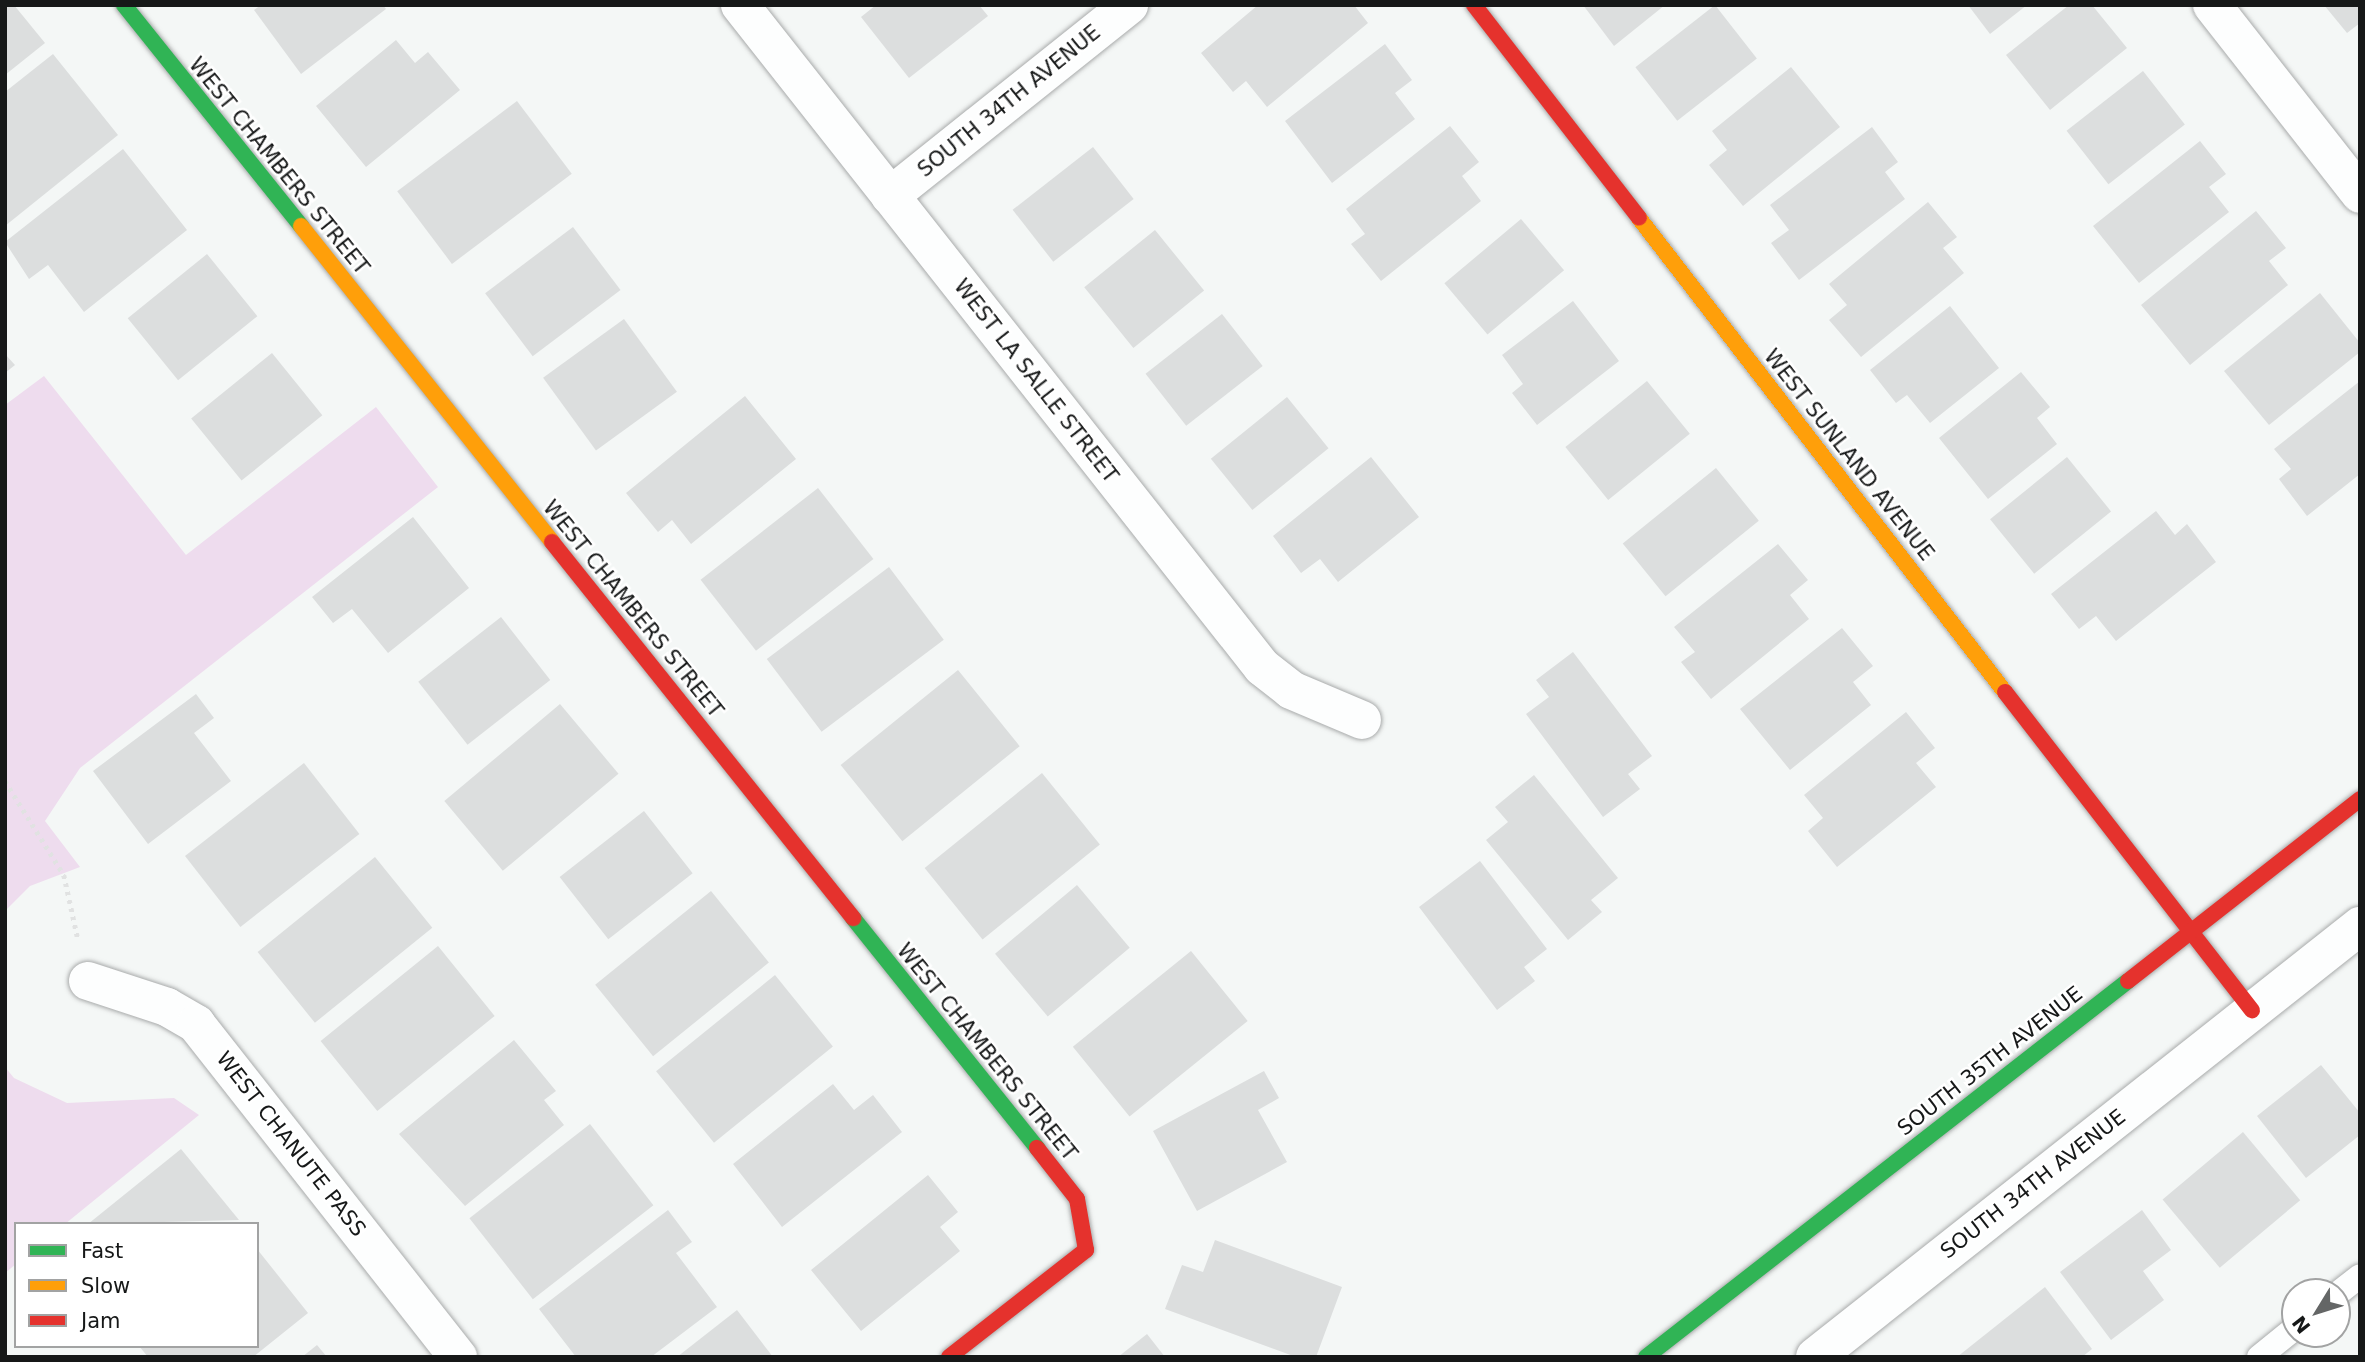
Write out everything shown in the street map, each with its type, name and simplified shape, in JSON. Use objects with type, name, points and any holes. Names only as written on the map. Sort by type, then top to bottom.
[{"type":"street","name":"WEST CHAMBERS STREET","points":[[124,5],[1077,1199],[1086,1250],[949,1357]]},
{"type":"street","name":"WEST LA SALLE STREET","points":[[740,5],[1262,667],[1291,690],[1362,720]]},
{"type":"street","name":"SOUTH 34TH AVENUE","points":[[890,196],[1129,5]]},
{"type":"street","name":"WEST SUNLAND AVENUE","points":[[1474,5],[2190,931]]},
{"type":"street","points":[[2212,5],[2360,194]]},
{"type":"street","name":"SOUTH 35TH AVENUE","points":[[1646,1357],[2360,799]]},
{"type":"street","name":"SOUTH 34TH AVENUE","points":[[1815,1357],[2360,926]]},
{"type":"street","points":[[2190,931],[2252,1011]]},
{"type":"street","name":"WEST CHANUTE PASS","points":[[88,981],[167,1007],[196,1024],[458,1357]]},
{"type":"lane","points":[[2259,1357],[2281,1339]]},
{"type":"path","points":[[5,781],[64,875],[88,981]]},
{"type":"shaded area","points":[[44,376],[186,555],[376,407],[438,487],[80,768],[45,821],[80,867],[30,886],[5,911],[5,405]]},
{"type":"shaded area","points":[[5,1067],[14,1078],[67,1103],[174,1098],[199,1115],[67,1222],[14,1222],[14,1266],[5,1273]]},
{"type":"building","points":[[5,5],[14,5],[45,43],[5,75]]},
{"type":"building","points":[[261,5],[383,5],[386,9],[301,74],[254,10]]},
{"type":"building","points":[[876,5],[979,5],[988,16],[909,78],[861,17]]},
{"type":"building","points":[[1258,5],[1354,5],[1368,23],[1267,107],[1246,81],[1233,92],[1201,53]]},
{"type":"building","points":[[1583,5],[1665,5],[1614,46]]},
{"type":"building","points":[[1715,5],[1757,59],[1677,121],[1635,67]]},
{"type":"building","points":[[1968,5],[2027,5],[1990,34]]},
{"type":"building","points":[[2069,5],[2092,5],[2127,48],[2050,110],[2006,55]]},
{"type":"building","points":[[2324,5],[2360,5],[2360,23],[2347,33]]},
{"type":"building","points":[[396,40],[415,63],[428,52],[460,90],[366,167],[316,106]]},
{"type":"building","points":[[1385,44],[1412,80],[1395,93],[1415,119],[1332,183],[1285,121]]},
{"type":"building","points":[[53,54],[118,135],[5,226],[5,92]]},
{"type":"building","points":[[1791,67],[1840,127],[1743,206],[1709,165],[1727,150],[1712,131]]},
{"type":"building","points":[[2143,71],[2185,125],[2108,184],[2067,131]]},
{"type":"building","points":[[517,101],[572,174],[452,264],[397,191]]},
{"type":"building","points":[[1450,126],[1479,162],[1462,176],[1481,201],[1381,281],[1351,244],[1365,234],[1346,209]]},
{"type":"building","points":[[1872,127],[1898,162],[1885,172],[1905,199],[1799,280],[1771,243],[1789,230],[1770,205]]},
{"type":"building","points":[[2200,141],[2226,174],[2209,187],[2229,212],[2139,283],[2093,226]]},
{"type":"building","points":[[1093,147],[1134,199],[1053,262],[1013,210]]},
{"type":"building","points":[[123,149],[187,230],[84,312],[48,265],[29,279],[5,242]]},
{"type":"building","points":[[1928,202],[1957,237],[1943,248],[1964,273],[1861,357],[1829,320],[1847,305],[1829,284]]},
{"type":"building","points":[[2256,211],[2286,248],[2269,261],[2288,285],[2190,365],[2141,305]]},
{"type":"building","points":[[1521,219],[1564,270],[1487,335],[1444,283]]},
{"type":"building","points":[[573,227],[621,290],[533,356],[485,293]]},
{"type":"building","points":[[1155,230],[1204,291],[1133,348],[1084,287]]},
{"type":"building","points":[[207,254],[257,316],[178,380],[128,318]]},
{"type":"building","points":[[2320,293],[2360,343],[2360,352],[2269,425],[2224,371]]},
{"type":"building","points":[[1573,301],[1619,361],[1537,425],[1512,393],[1523,384],[1502,355]]},
{"type":"building","points":[[1950,306],[1999,368],[1930,423],[1907,395],[1896,403],[1870,370]]},
{"type":"building","points":[[1222,314],[1263,366],[1186,426],[1146,374]]},
{"type":"building","points":[[624,319],[677,392],[596,451],[543,378]]},
{"type":"building","points":[[272,353],[322,415],[242,481],[191,418]]},
{"type":"building","points":[[5,354],[15,365],[5,373]]},
{"type":"building","points":[[2021,372],[2050,407],[2037,418],[2057,444],[1988,499],[1939,438]]},
{"type":"building","points":[[1647,381],[1690,434],[1608,500],[1565,447]]},
{"type":"building","points":[[2360,381],[2360,474],[2307,516],[2279,479],[2291,469],[2274,449]]},
{"type":"building","points":[[745,396],[796,459],[691,544],[672,520],[658,532],[626,493]]},
{"type":"building","points":[[1287,397],[1329,448],[1252,510],[1211,459]]},
{"type":"building","points":[[1371,457],[1419,517],[1338,582],[1320,559],[1301,573],[1273,536]]},
{"type":"building","points":[[2067,457],[2111,511],[2034,574],[1990,519]]},
{"type":"building","points":[[1716,468],[1759,521],[1666,596],[1623,544]]},
{"type":"building","points":[[818,488],[873,559],[756,651],[701,580]]},
{"type":"building","points":[[2156,511],[2175,535],[2187,524],[2216,562],[2116,641],[2096,616],[2079,629],[2051,594]]},
{"type":"building","points":[[413,517],[469,588],[388,653],[352,609],[333,623],[312,597]]},
{"type":"building","points":[[1778,544],[1808,580],[1790,595],[1809,619],[1711,699],[1681,662],[1695,652],[1674,627]]},
{"type":"building","points":[[889,567],[944,640],[822,732],[767,659]]},
{"type":"building","points":[[501,617],[550,680],[468,745],[418,682]]},
{"type":"building","points":[[1842,628],[1873,666],[1853,682],[1871,705],[1790,770],[1740,709]]},
{"type":"building","points":[[1573,652],[1652,756],[1628,774],[1640,789],[1603,817],[1526,714],[1549,697],[1536,680]]},
{"type":"building","points":[[958,670],[1020,746],[902,841],[841,765]]},
{"type":"building","points":[[196,694],[214,718],[194,733],[231,781],[148,844],[93,771]]},
{"type":"building","points":[[560,704],[618,774],[503,871],[444,801]]},
{"type":"building","points":[[1906,712],[1935,748],[1916,763],[1936,787],[1837,867],[1808,831],[1823,818],[1804,795]]},
{"type":"building","points":[[304,763],[359,834],[240,927],[185,856]]},
{"type":"building","points":[[1042,773],[1100,844],[983,940],[925,868]]},
{"type":"building","points":[[1534,775],[1618,878],[1591,900],[1602,912],[1568,940],[1486,840],[1508,822],[1495,807]]},
{"type":"building","points":[[644,811],[693,873],[608,939],[560,877]]},
{"type":"building","points":[[375,857],[432,928],[315,1023],[258,952]]},
{"type":"building","points":[[1480,861],[1547,949],[1524,967],[1535,981],[1497,1010],[1419,907]]},
{"type":"building","points":[[1077,885],[1130,948],[1048,1017],[995,954]]},
{"type":"building","points":[[711,891],[769,962],[653,1056],[595,985]]},
{"type":"building","points":[[438,946],[495,1016],[377,1111],[321,1041]]},
{"type":"building","points":[[1191,951],[1248,1021],[1130,1117],[1073,1047]]},
{"type":"building","points":[[775,975],[833,1046],[714,1143],[656,1071]]},
{"type":"building","points":[[514,1040],[556,1091],[544,1100],[564,1125],[465,1206],[399,1134]]},
{"type":"building","points":[[2321,1065],[2360,1113],[2360,1135],[2306,1178],[2257,1116]]},
{"type":"building","points":[[1264,1071],[1279,1098],[1258,1110],[1287,1162],[1197,1211],[1153,1131]]},
{"type":"building","points":[[833,1084],[854,1110],[873,1095],[902,1132],[782,1227],[733,1164]]},
{"type":"building","points":[[590,1124],[653,1205],[533,1299],[469,1218]]},
{"type":"building","points":[[2243,1132],[2300,1200],[2220,1268],[2163,1199]]},
{"type":"building","points":[[181,1149],[239,1220],[164,1222],[90,1222]]},
{"type":"building","points":[[928,1175],[958,1212],[940,1227],[960,1251],[861,1331],[811,1270]]},
{"type":"building","points":[[668,1210],[692,1242],[676,1253],[717,1307],[651,1357],[576,1357],[539,1309]]},
{"type":"building","points":[[2142,1210],[2171,1250],[2143,1271],[2164,1300],[2111,1340],[2060,1272]]},
{"type":"building","points":[[1215,1240],[1342,1287],[1316,1357],[1296,1357],[1165,1309],[1182,1265],[1203,1272]]},
{"type":"building","points":[[259,1252],[308,1313],[253,1357],[148,1357],[141,1348],[259,1348]]},
{"type":"building","points":[[2045,1287],[2092,1349],[2082,1357],[1957,1357]]},
{"type":"building","points":[[737,1310],[773,1357],[677,1357]]},
{"type":"building","points":[[1147,1334],[1165,1357],[1118,1357]]},
{"type":"building","points":[[317,1345],[327,1357],[302,1357]]},
{"type":"traffic: fast","points":[[124,5],[301,226]]},
{"type":"traffic: fast","points":[[853,918],[1037,1148]]},
{"type":"traffic: fast","points":[[1646,1357],[2128,981]]},
{"type":"traffic: slow","points":[[1639,218],[2005,692]]},
{"type":"traffic: slow","points":[[301,226],[552,542]]},
{"type":"traffic: jam","points":[[1474,5],[1639,218]]},
{"type":"traffic: jam","points":[[552,542],[853,918]]},
{"type":"traffic: jam","points":[[2005,692],[2252,1011]]},
{"type":"traffic: jam","points":[[2128,981],[2360,799]]},
{"type":"traffic: jam","points":[[949,1357],[1086,1250],[1077,1199],[1037,1148]]}]
